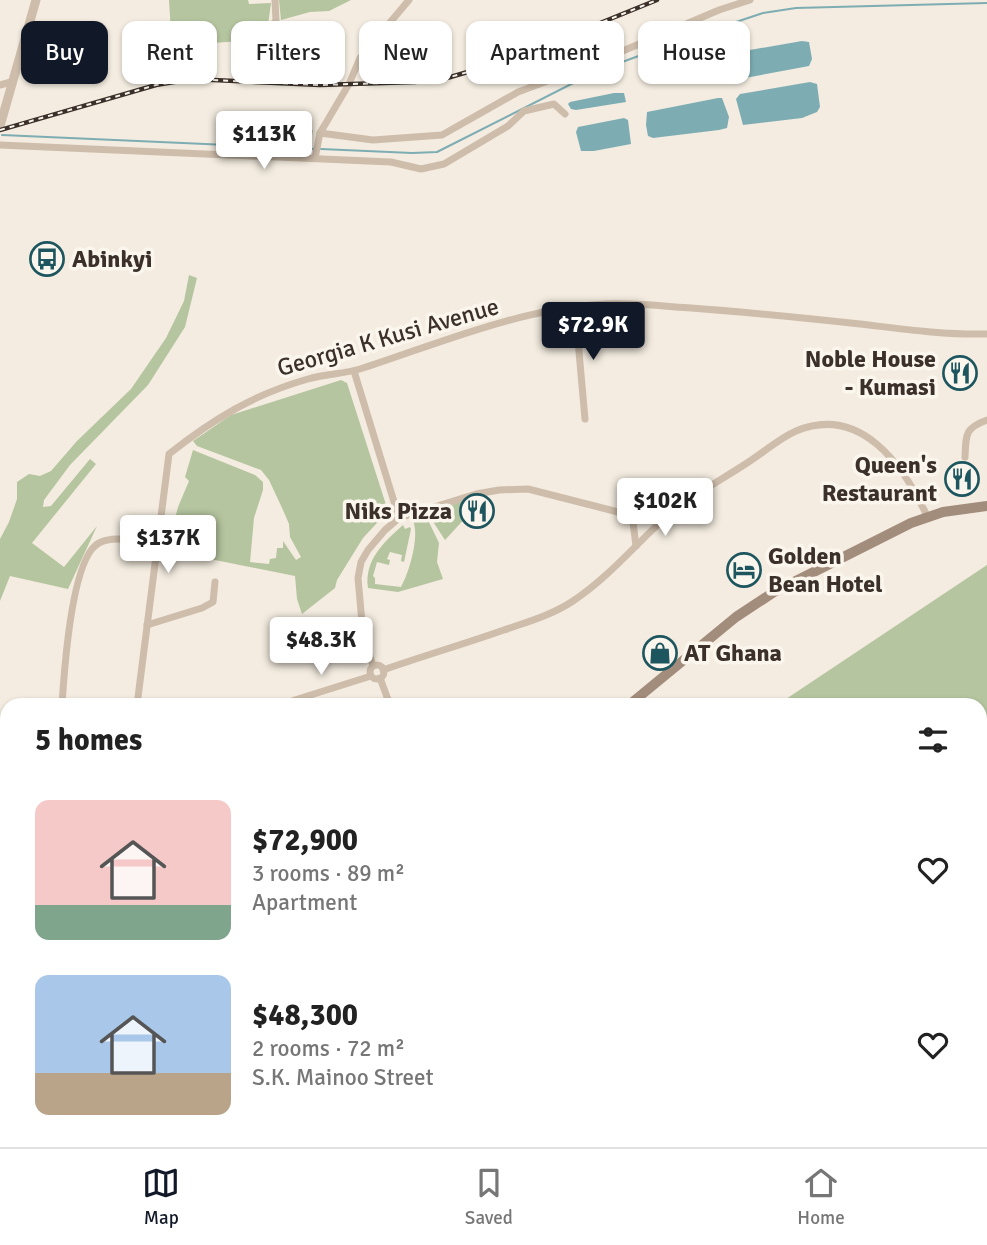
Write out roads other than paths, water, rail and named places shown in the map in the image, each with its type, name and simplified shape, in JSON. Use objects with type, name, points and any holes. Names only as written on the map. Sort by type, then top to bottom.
[{"type":"main road","points":[[638,698],[749,608],[774,592],[927,516],[987,506]]},
{"type":"street","points":[[0,126],[36,0]]},
{"type":"street","points":[[275,0],[275,21]]},
{"type":"street","points":[[316,156],[320,133],[349,84],[360,58],[409,0]]},
{"type":"street","points":[[320,133],[384,140],[442,135],[518,92],[719,9],[750,0]]},
{"type":"street","points":[[0,85],[11,82]]},
{"type":"street","points":[[0,145],[316,156],[429,168],[444,164],[466,152],[531,108],[554,104],[565,114]]},
{"type":"street","name":"Georgia K Kusi Avenue","points":[[158,547],[169,454],[187,439],[231,410],[255,398],[310,378],[354,371],[485,327],[575,307],[634,304],[944,333],[987,334]]},
{"type":"street","points":[[575,307],[585,419]]},
{"type":"street","points":[[354,371],[399,518]]},
{"type":"street","points":[[965,457],[968,430],[987,420]]},
{"type":"street","points":[[301,698],[382,674],[529,622],[560,608],[600,579],[670,514],[784,438],[806,428],[828,426],[856,432],[878,444],[893,459],[915,491],[927,516]]},
{"type":"street","points":[[371,676],[373,666],[363,634],[358,578],[368,550],[399,518],[476,494],[528,489],[632,514],[670,514]]},
{"type":"street","points":[[632,514],[636,546]]},
{"type":"street","points":[[63,698],[74,598],[80,574],[91,549],[100,542],[118,540],[158,547],[137,698]]},
{"type":"street","points":[[148,625],[214,602],[215,582]]},
{"type":"street","points":[[373,666],[378,665],[388,698]]},
{"type":"water","points":[[809,42],[812,59],[809,66],[750,77],[750,50]]},
{"type":"water","points":[[810,82],[817,84],[820,107],[817,112],[802,118],[743,125],[736,99],[740,94]]},
{"type":"water","points":[[624,93],[626,102],[576,110],[571,109],[568,104],[570,102]]},
{"type":"water","points":[[722,98],[729,117],[727,128],[653,138],[648,136],[647,112]]},
{"type":"water","points":[[624,118],[628,120],[631,144],[581,151],[576,132],[578,127]]},
{"type":"waterway","points":[[321,149],[437,152],[595,72],[763,13],[796,8],[987,3]]},
{"type":"waterway","points":[[2,135],[315,149]]},
{"type":"railway","points":[[0,130],[156,85],[192,79],[320,85],[415,82],[447,78],[509,60],[657,0]]},
{"type":"place","name":"Abinkyi","points":[[47,259]]},
{"type":"place","name":"Noble House - Kumasi","points":[[960,373]]},
{"type":"place","name":"Queen's Restaurant","points":[[962,479]]},
{"type":"place","name":"Niks Pizza","points":[[477,511]]},
{"type":"place","name":"Golden Bean Hotel","points":[[744,570]]},
{"type":"place","name":"AT Ghana","points":[[660,653]]}]
